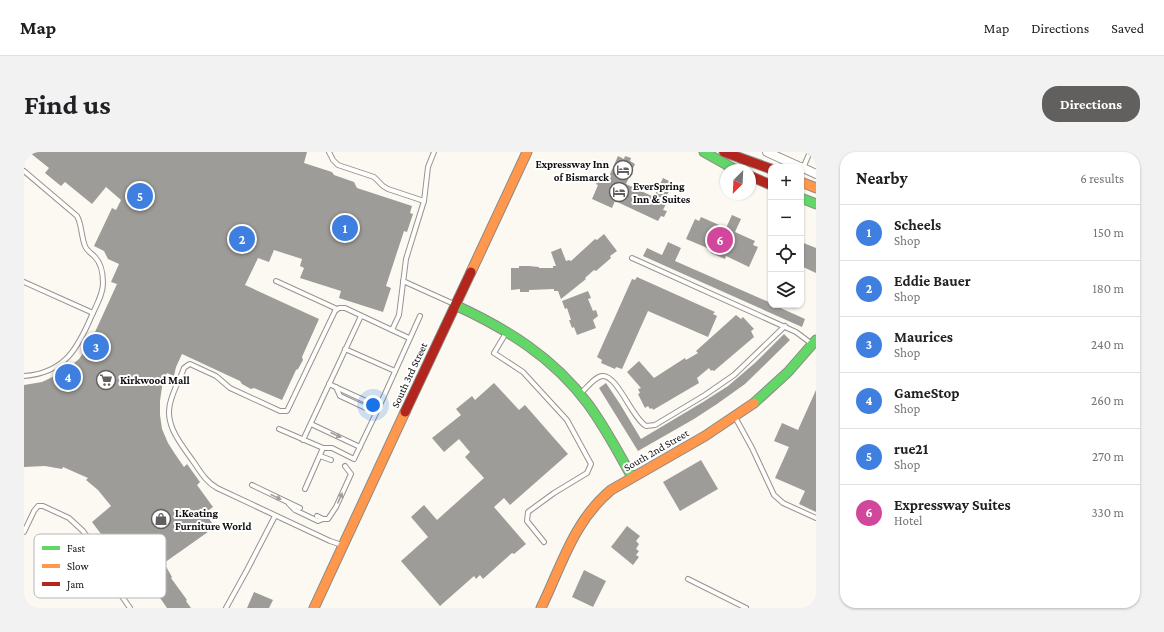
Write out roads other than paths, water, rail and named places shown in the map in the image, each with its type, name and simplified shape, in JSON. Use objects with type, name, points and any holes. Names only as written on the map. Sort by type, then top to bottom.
[{"type":"street","name":"South 3rd Street","points":[[314,608],[527,152]]},
{"type":"street","points":[[704,152],[725,164]]},
{"type":"street","points":[[724,152],[768,168]]},
{"type":"street","points":[[766,152],[795,164]]},
{"type":"street","points":[[804,168],[816,174]]},
{"type":"street","points":[[756,179],[768,184]]},
{"type":"street","points":[[804,183],[816,188]]},
{"type":"street","points":[[804,199],[816,204]]},
{"type":"street","points":[[455,305],[507,331],[525,342],[549,362],[580,394],[604,428],[632,477]]},
{"type":"street","name":"South 2nd Street","points":[[541,608],[578,529],[587,513],[605,494],[734,417],[760,398],[792,368],[814,342]]},
{"type":"lane","points":[[329,152],[333,160],[338,165],[374,177],[388,189],[424,200]]},
{"type":"lane","points":[[392,330],[399,315],[406,259],[424,200],[428,167],[434,152]]},
{"type":"lane","points":[[804,164],[810,152]]},
{"type":"lane","points":[[24,171],[73,212],[80,221],[85,247],[99,263],[103,280],[102,292],[82,339],[68,357],[48,370],[41,373],[24,376]]},
{"type":"lane","points":[[632,258],[785,326],[814,342]]},
{"type":"lane","points":[[276,281],[337,309],[344,308],[409,338]]},
{"type":"lane","points":[[403,281],[455,305]]},
{"type":"lane","points":[[24,282],[93,314]]},
{"type":"lane","points":[[337,309],[287,410],[280,411],[230,388],[216,376],[190,364],[184,368],[171,400],[169,416],[174,432],[182,447],[209,483],[276,516],[343,546]]},
{"type":"lane","points":[[303,440],[361,316]]},
{"type":"lane","points":[[279,429],[323,448],[332,448],[354,459],[420,316]]},
{"type":"lane","points":[[580,394],[597,378],[606,376],[615,383],[639,421],[646,426],[655,425],[705,396],[734,375],[785,326]]},
{"type":"lane","points":[[507,331],[494,353],[523,372],[567,420],[591,464],[586,473],[554,493],[528,512],[527,521],[544,542]]},
{"type":"lane","points":[[345,349],[395,371]]},
{"type":"lane","points":[[329,384],[379,407]]},
{"type":"lane","points":[[734,417],[752,448],[774,495],[783,503],[816,518]]},
{"type":"lane","points":[[311,424],[360,447]]},
{"type":"lane","points":[[305,489],[323,448]]},
{"type":"lane","points":[[320,456],[330,460]]},
{"type":"lane","points":[[288,502],[294,510],[318,521],[328,519],[336,507],[351,474],[344,466]]},
{"type":"lane","points":[[252,485],[300,508]]},
{"type":"lane","points":[[24,532],[34,511],[38,506],[43,506],[72,520],[85,534]]},
{"type":"lane","points":[[226,608],[276,516]]},
{"type":"lane","points":[[317,516],[323,519]]},
{"type":"lane","points":[[688,580],[746,608]]},
{"type":"lane","points":[[123,598],[130,608]]},
{"type":"place","name":"Expressway Inn of Bismarck","points":[[623,170]]},
{"type":"place","name":"EverSpring Inn & Suites","points":[[619,192]]},
{"type":"place","name":"rue21","points":[[140,196]]},
{"type":"place","name":"Scheels","points":[[345,228]]},
{"type":"place","name":"Eddie Bauer","points":[[242,239]]},
{"type":"place","name":"Expressway Suites","points":[[720,240]]},
{"type":"place","name":"Maurices","points":[[96,347]]},
{"type":"place","name":"GameStop","points":[[68,377]]},
{"type":"place","name":"Kirkwood Mall","points":[[106,380]]},
{"type":"place","name":"I.Keating Furniture World","points":[[161,519]]}]
